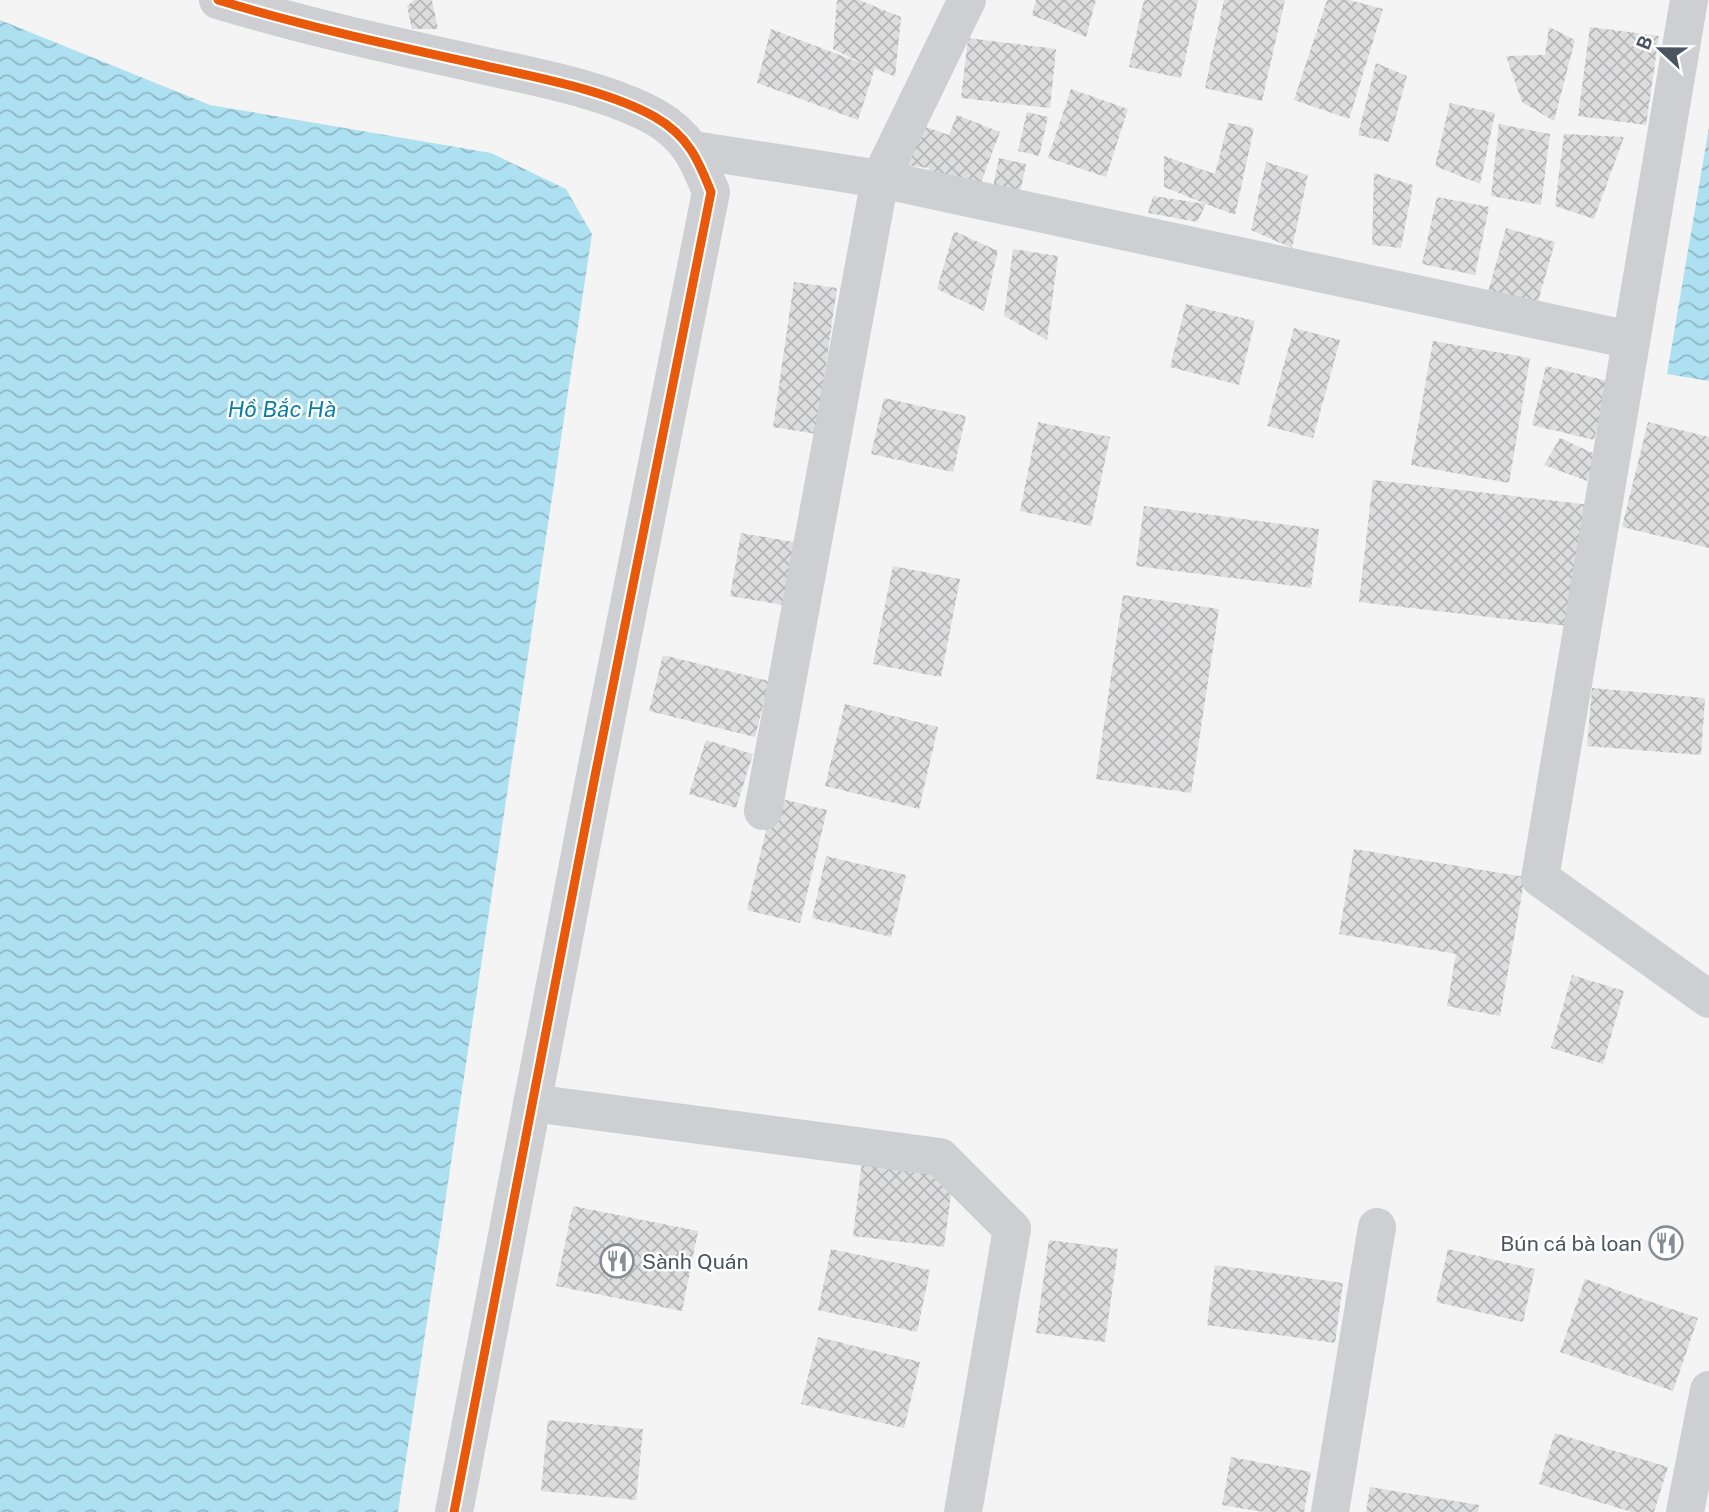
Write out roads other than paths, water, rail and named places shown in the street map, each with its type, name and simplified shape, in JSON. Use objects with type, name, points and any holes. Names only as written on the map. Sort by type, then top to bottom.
[{"type":"street","points":[[218,0],[303,25],[547,80],[615,101],[656,118],[694,150],[711,192],[454,1512]]},
{"type":"street","points":[[763,811],[880,179],[967,0]]},
{"type":"street","points":[[1689,0],[1540,878],[1709,999]]},
{"type":"street","points":[[694,150],[880,179],[1631,340]]},
{"type":"street","points":[[532,1103],[940,1157],[1012,1229],[963,1512]]},
{"type":"street","points":[[1330,1512],[1377,1227]]},
{"type":"street","points":[[1685,1512],[1709,1390]]},
{"type":"water","name":"Hồ Bắc Hà","points":[[0,20],[210,105],[491,153],[566,189],[592,234],[398,1512],[0,1512]]},
{"type":"water","points":[[1709,127],[1709,381],[1667,374]]},
{"type":"place","name":"Bún cá bà loan","points":[[1666,1243]]},
{"type":"place","name":"Sành Quán","points":[[617,1261]]}]
